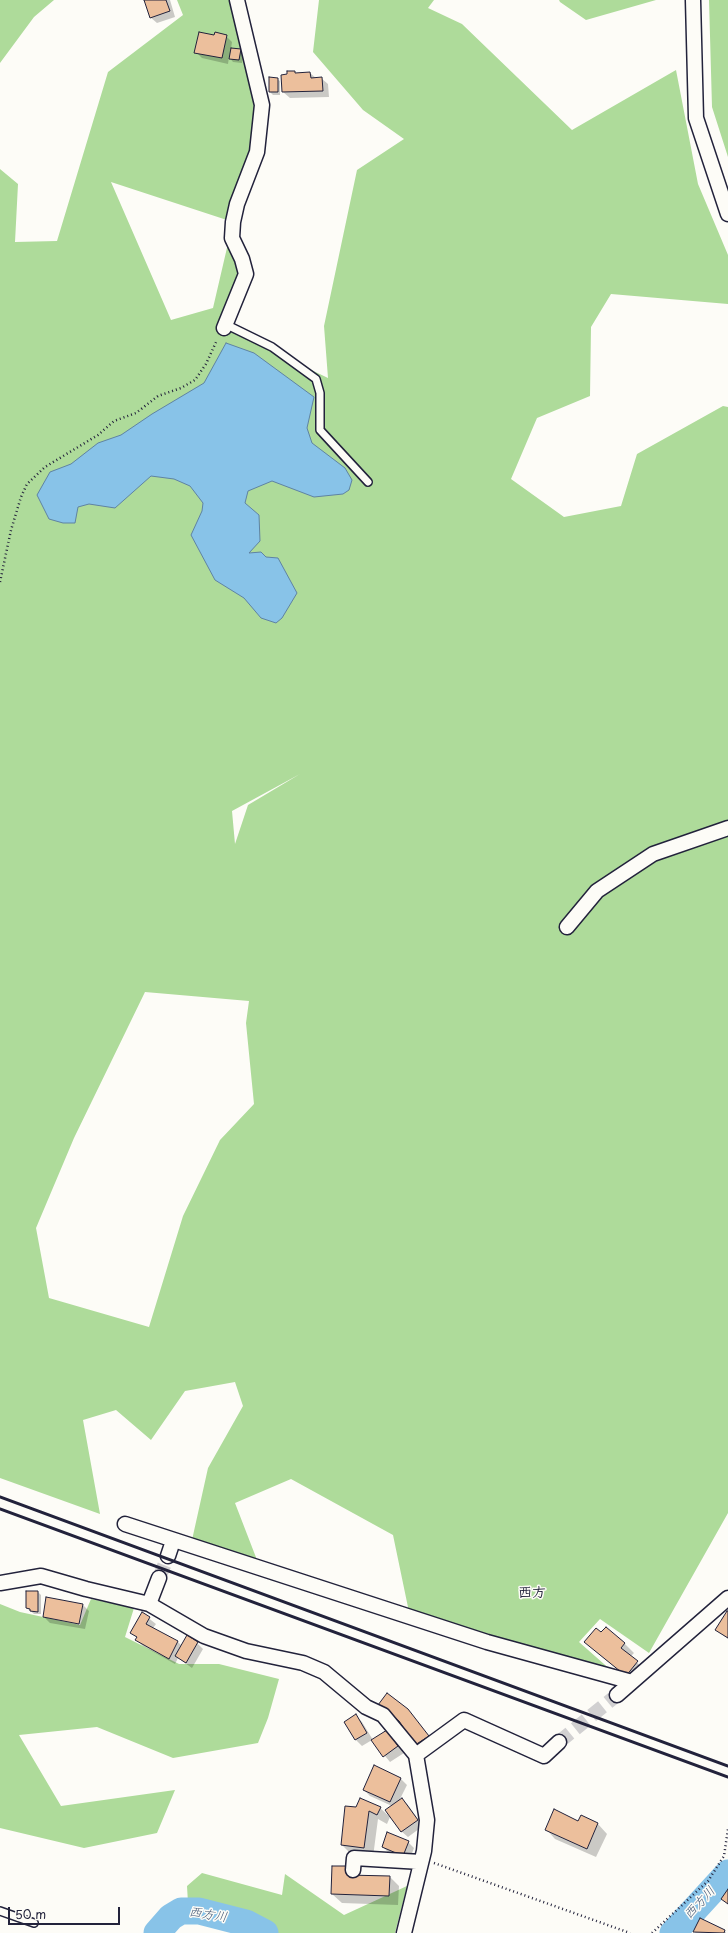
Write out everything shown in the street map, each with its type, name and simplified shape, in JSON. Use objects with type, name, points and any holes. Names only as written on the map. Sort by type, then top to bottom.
[{"type":"street","points":[[225,326],[246,274],[242,259],[232,238],[233,222],[257,152],[262,105],[237,0]]},
{"type":"street","points":[[693,0],[696,118],[728,214]]},
{"type":"street","points":[[568,927],[597,891],[653,854],[728,828]]},
{"type":"street","points":[[124,1524],[487,1642],[632,1682]]},
{"type":"street","points":[[168,1556],[173,1541]]},
{"type":"street","points":[[0,1583],[42,1576],[86,1589],[149,1604],[204,1636],[246,1651],[303,1663],[324,1672],[366,1707],[383,1715],[416,1755],[427,1820],[422,1860],[404,1933]]},
{"type":"street","points":[[149,1604],[159,1578]]},
{"type":"street","points":[[617,1695],[728,1598]]},
{"type":"street","points":[[416,1755],[464,1720],[544,1756],[558,1742]]},
{"type":"street","points":[[353,1870],[354,1858],[422,1860]]},
{"type":"lane","points":[[225,326],[272,347],[316,379],[320,393],[320,430],[368,482]]},
{"type":"lane","points":[[0,1911],[34,1923]]},
{"type":"path","points":[[0,582],[11,530],[20,498],[27,484],[45,467],[98,435],[114,421],[136,413],[158,396],[181,388],[195,380],[206,364],[213,345],[225,326]]},
{"type":"path","points":[[652,1933],[708,1881],[724,1856],[728,1829]]},
{"type":"path","points":[[422,1860],[630,1933]]},
{"type":"green space","points":[[0,0],[54,0],[34,17],[0,63]]},
{"type":"green space","points":[[177,0],[243,0],[262,105],[233,222],[246,270],[224,328],[328,378],[324,326],[357,170],[404,139],[363,110],[313,52],[319,0],[434,0],[428,8],[462,24],[572,130],[676,70],[698,184],[728,255],[728,304],[611,294],[591,327],[590,396],[537,418],[511,479],[564,517],[621,506],[637,454],[723,406],[728,407],[728,1513],[649,1653],[600,1619],[579,1642],[621,1679],[409,1612],[393,1535],[291,1479],[235,1503],[257,1560],[192,1540],[208,1468],[243,1406],[235,1382],[185,1391],[151,1440],[116,1410],[83,1420],[100,1514],[0,1478],[0,169],[18,184],[15,242],[57,241],[108,72],[183,15]],"holes":[[[111,182],[233,222],[213,308],[171,320]],[[300,774],[248,805],[235,844],[232,811]],[[145,992],[249,1001],[246,1023],[254,1104],[220,1140],[183,1216],[149,1327],[49,1298],[36,1228],[74,1138]]]},
{"type":"green space","points":[[559,0],[656,0],[586,20]]},
{"type":"green space","points":[[709,0],[728,0],[728,157],[712,107]]},
{"type":"green space","points":[[91,1599],[134,1608],[125,1637],[179,1664],[219,1664],[279,1679],[268,1718],[258,1743],[173,1758],[97,1727],[19,1735],[61,1806],[175,1790],[157,1833],[84,1848],[0,1828],[0,1604],[20,1612],[80,1625]]},
{"type":"green space","points":[[202,1873],[282,1895],[285,1874],[344,1915],[407,1886],[395,1933],[274,1933],[247,1918],[188,1903],[187,1886]]},
{"type":"water","points":[[226,343],[254,353],[314,397],[307,428],[312,443],[345,468],[352,480],[349,490],[343,494],[314,497],[272,481],[248,491],[245,503],[259,515],[260,541],[249,553],[261,552],[266,557],[278,558],[297,593],[282,618],[276,623],[261,618],[244,598],[215,580],[191,535],[202,511],[203,503],[190,486],[174,479],[151,476],[115,508],[89,504],[78,507],[75,523],[63,523],[49,519],[37,495],[50,472],[71,464],[98,443],[121,435],[152,414],[204,383]]},
{"type":"building","points":[[144,0],[166,0],[170,11],[150,18]]},
{"type":"building","points":[[199,32],[214,35],[215,32],[227,35],[222,58],[194,53]]},
{"type":"building","points":[[231,48],[241,49],[239,60],[229,59]]},
{"type":"building","points":[[287,71],[295,71],[295,73],[310,72],[311,78],[322,77],[323,91],[282,92],[281,75],[287,74]]},
{"type":"building","points":[[269,77],[278,78],[278,92],[269,92]]},
{"type":"building","points":[[26,1591],[38,1591],[38,1612],[30,1611],[30,1609],[26,1608]]},
{"type":"building","points":[[46,1597],[83,1604],[79,1624],[43,1617]]},
{"type":"building","points":[[728,1611],[728,1638],[715,1630]]},
{"type":"building","points":[[142,1612],[150,1617],[146,1624],[178,1641],[169,1659],[135,1640],[137,1637],[130,1633]]},
{"type":"building","points":[[606,1627],[625,1643],[621,1648],[638,1661],[626,1676],[584,1642],[596,1628],[601,1632]]},
{"type":"building","points":[[187,1635],[198,1642],[186,1663],[175,1656]]},
{"type":"building","points":[[387,1693],[408,1709],[429,1736],[415,1745],[399,1721],[378,1705]]},
{"type":"building","points":[[356,1714],[367,1733],[355,1740],[344,1722]]},
{"type":"building","points":[[387,1730],[398,1746],[383,1757],[371,1740]]},
{"type":"building","points":[[374,1765],[401,1778],[390,1802],[363,1790]]},
{"type":"building","points":[[360,1798],[381,1807],[377,1815],[369,1811],[364,1848],[341,1845],[345,1806],[356,1807]]},
{"type":"building","points":[[402,1798],[418,1820],[401,1832],[385,1810]]},
{"type":"building","points":[[554,1809],[578,1821],[581,1815],[598,1823],[587,1849],[545,1830]]},
{"type":"building","points":[[387,1832],[409,1841],[403,1856],[382,1847]]},
{"type":"building","points":[[332,1866],[347,1866],[347,1875],[390,1876],[389,1896],[331,1894]]},
{"type":"building","points":[[728,1889],[728,1904],[721,1899]]},
{"type":"building","points":[[700,1918],[725,1930],[724,1933],[693,1932]]},
{"type":"waterway","name":"西方川","points":[[673,1933],[728,1873]]},
{"type":"waterway","name":"西方川","points":[[157,1933],[171,1917],[181,1911],[199,1911],[246,1923],[265,1933]]},
{"type":"tunnel","points":[[159,1578],[168,1556]]},
{"type":"tunnel","points":[[559,1742],[617,1695]]},
{"type":"railway","points":[[0,1497],[728,1766]]},
{"type":"railway","points":[[0,1509],[728,1777]]},
{"type":"district","name":"西方","points":[[532,1593]]}]
